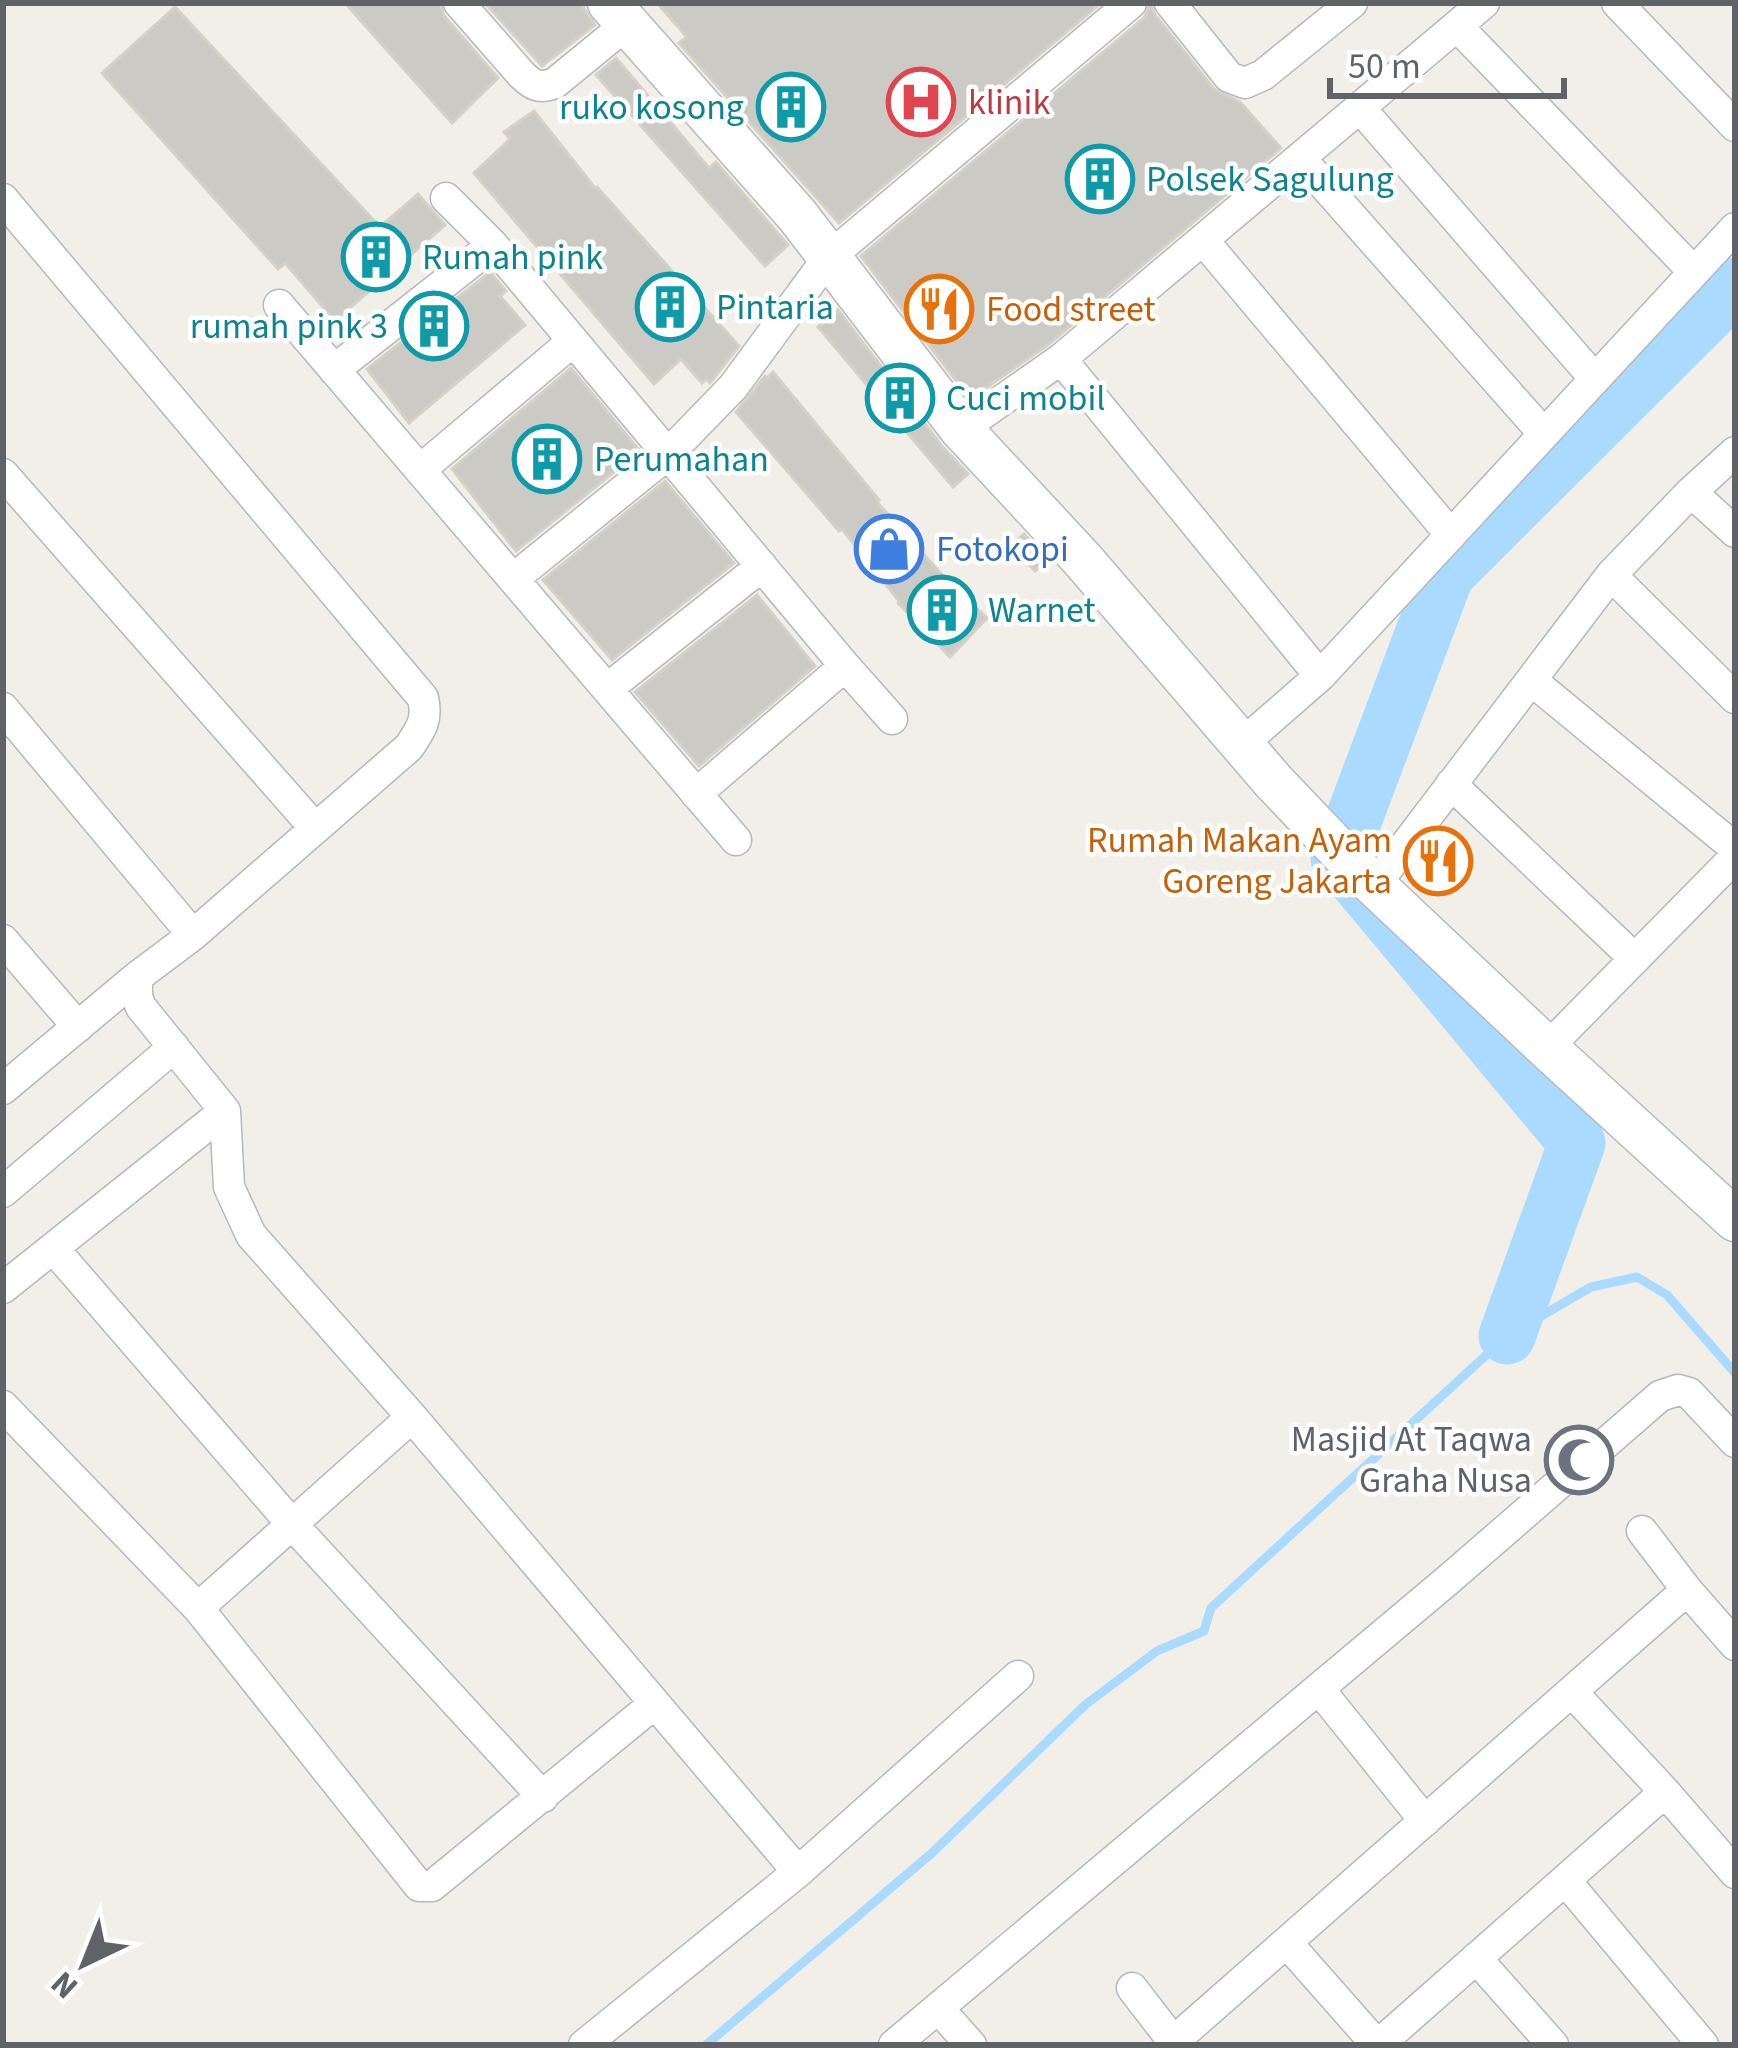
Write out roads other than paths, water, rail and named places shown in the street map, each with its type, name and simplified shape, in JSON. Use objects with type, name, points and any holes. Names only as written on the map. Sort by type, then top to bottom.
[{"type":"street","points":[[459,3],[521,74],[542,88],[555,83],[618,14],[797,215],[961,429],[1082,559],[1274,782],[1546,1048],[1735,1220]]},
{"type":"street","points":[[513,579],[668,454],[733,387],[828,258],[1131,3]]},
{"type":"street","points":[[1170,3],[1229,77],[1245,83],[1263,75],[1352,3]]},
{"type":"street","points":[[961,429],[1061,359],[1484,3]]},
{"type":"street","points":[[1618,3],[1735,126]]},
{"type":"street","points":[[1457,26],[1694,272]]},
{"type":"street","points":[[1360,108],[1595,379]]},
{"type":"street","points":[[1300,158],[1544,434]]},
{"type":"street","points":[[3,199],[423,698],[426,713],[409,747],[193,935],[3,1089]]},
{"type":"street","points":[[446,199],[494,245],[892,718]]},
{"type":"street","points":[[1242,744],[1320,676],[1735,228]]},
{"type":"street","points":[[1203,240],[1451,535]]},
{"type":"street","points":[[334,370],[494,245]]},
{"type":"street","points":[[279,304],[736,840]]},
{"type":"street","points":[[420,470],[573,341]]},
{"type":"street","points":[[1061,359],[1320,676]]},
{"type":"street","points":[[1365,875],[1451,784],[1611,575],[1735,452]]},
{"type":"street","points":[[3,474],[315,829]]},
{"type":"street","points":[[1691,492],[1735,532]]},
{"type":"street","points":[[607,689],[762,566]]},
{"type":"street","points":[[1611,575],[1735,698]]},
{"type":"street","points":[[696,794],[845,667]]},
{"type":"street","points":[[1531,680],[1735,848]]},
{"type":"street","points":[[3,708],[193,935]]},
{"type":"street","points":[[1451,784],[1635,958]]},
{"type":"street","points":[[1546,1048],[1735,857]]},
{"type":"street","points":[[3,940],[78,1027]]},
{"type":"street","points":[[137,977],[136,997],[142,1007],[225,1111],[229,1186],[251,1235],[412,1417],[798,1873]]},
{"type":"street","points":[[3,1192],[174,1047]]},
{"type":"street","points":[[3,1288],[225,1111]]},
{"type":"street","points":[[53,1248],[291,1523],[543,1797]]},
{"type":"street","points":[[894,2045],[1660,1396],[1678,1390],[1689,1393],[1735,1442]]},
{"type":"street","points":[[3,1406],[198,1609],[419,1886],[432,1886],[654,1704]]},
{"type":"street","points":[[198,1609],[412,1417]]},
{"type":"street","points":[[1642,1531],[1735,1645]]},
{"type":"street","points":[[1132,1988],[1175,2044],[1687,1590]]},
{"type":"street","points":[[584,2045],[798,1873],[1018,1676]]},
{"type":"street","points":[[1319,1689],[1425,1821]]},
{"type":"street","points":[[1572,1692],[1735,1873]]},
{"type":"street","points":[[1287,1943],[1378,2045],[1665,1792]]},
{"type":"street","points":[[1565,1880],[1703,2045]]},
{"type":"street","points":[[1476,1958],[1553,2045]]},
{"type":"street","points":[[938,2008],[971,2045]]},
{"type":"waterway","points":[[1507,1336],[1577,1143],[1339,858],[1446,574],[1735,286]]},
{"type":"waterway","points":[[706,2045],[932,1853],[1085,1705],[1157,1651],[1204,1631],[1211,1608],[1507,1336],[1591,1287],[1637,1277],[1667,1295],[1735,1373]]},
{"type":"place","name":"klinik","points":[[921,102]]},
{"type":"place","name":"ruko kosong","points":[[791,107]]},
{"type":"place","name":"Polsek Sagulung","points":[[1100,179]]},
{"type":"place","name":"Rumah pink","points":[[376,257]]},
{"type":"place","name":"Pintaria","points":[[670,307]]},
{"type":"place","name":"Food street","points":[[939,309]]},
{"type":"place","name":"rumah pink 3","points":[[434,326]]},
{"type":"place","name":"Cuci mobil","points":[[900,398]]},
{"type":"place","name":"Perumahan","points":[[547,459]]},
{"type":"place","name":"Fotokopi","points":[[889,549]]},
{"type":"place","name":"Warnet","points":[[942,610]]},
{"type":"place","name":"Rumah Makan Ayam Goreng Jakarta","points":[[1438,861]]},
{"type":"place","name":"Masjid At Taqwa Graha Nusa","points":[[1579,1460]]}]
